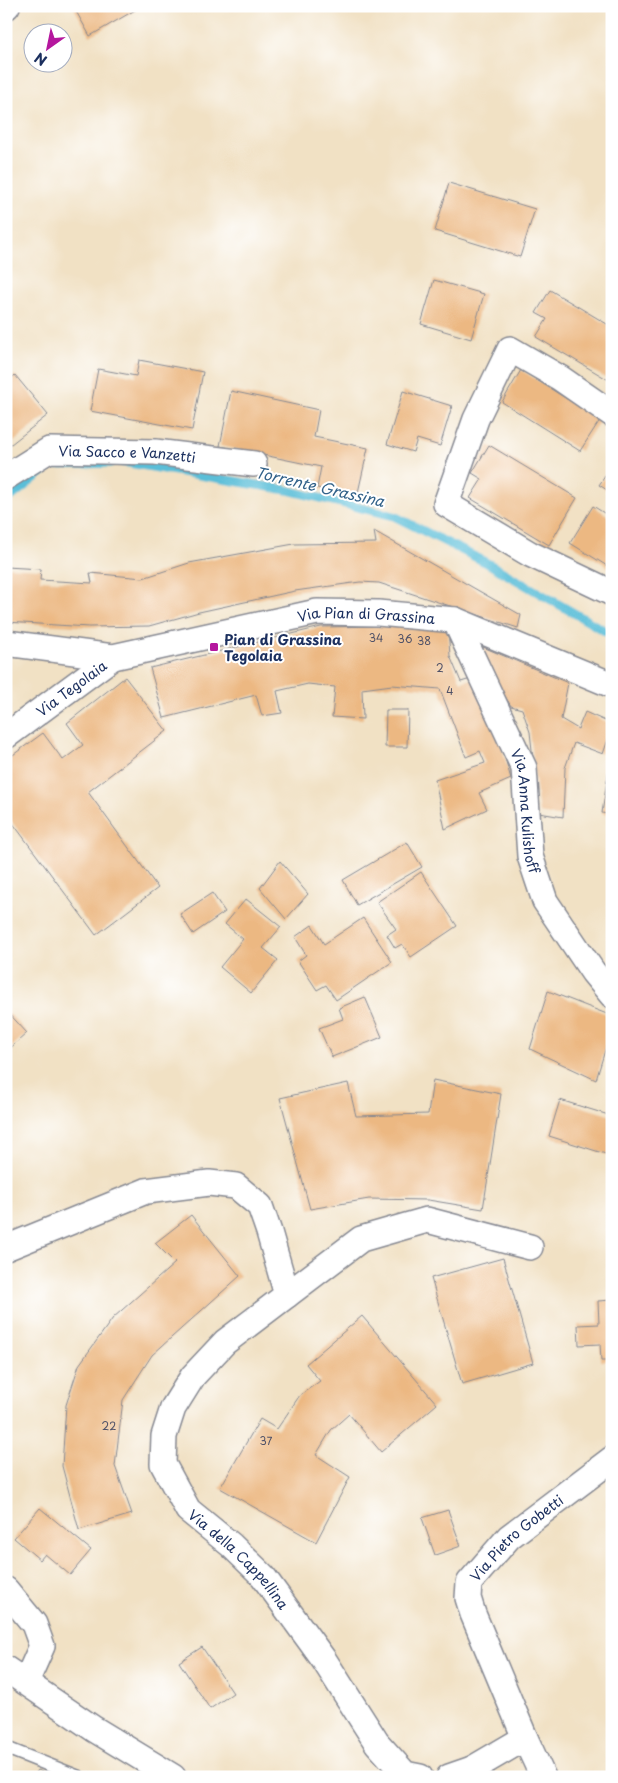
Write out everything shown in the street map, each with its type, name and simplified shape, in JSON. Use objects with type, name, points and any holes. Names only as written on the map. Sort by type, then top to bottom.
[{"type":"street","points":[[612,414],[560,378],[510,349],[476,419],[446,504],[530,554],[612,593]]},
{"type":"street","name":"Via Sacco e Vanzetti","points":[[6,477],[49,450],[154,452],[254,464]]},
{"type":"street","name":"Via Pian di Grassina","points":[[113,657],[317,612],[378,613],[455,620],[612,685]]},
{"type":"street","name":"Via Anna Kulishoff","points":[[455,620],[524,768],[530,856],[545,901],[593,972],[612,995]]},
{"type":"street","points":[[6,644],[113,657]]},
{"type":"street","name":"Via Tegolaia","points":[[6,736],[113,657]]},
{"type":"street","points":[[6,1248],[146,1191],[209,1183],[236,1186],[260,1206],[287,1295]]},
{"type":"street","name":"Via della Cappellina","points":[[420,1777],[405,1774],[377,1743],[324,1660],[263,1576],[231,1545],[188,1510],[163,1464],[164,1436],[173,1408],[192,1376],[225,1342],[361,1239],[428,1220],[530,1247]]},
{"type":"street","name":"Via Pietro Gobetti","points":[[543,1777],[473,1614],[468,1598],[469,1583],[509,1537],[612,1459]]},
{"type":"street","points":[[6,1590],[34,1624],[42,1646],[16,1676],[94,1729],[173,1777]]},
{"type":"street","points":[[449,1777],[472,1773],[525,1738]]},
{"type":"lane","points":[[6,1748],[79,1777]]},
{"type":"building","points":[[73,6],[142,6],[90,36]]},
{"type":"building","points":[[449,183],[535,209],[520,257],[435,231]]},
{"type":"building","points":[[434,280],[484,294],[471,339],[421,324]]},
{"type":"building","points":[[550,290],[612,327],[612,382],[536,337],[547,319],[536,313]]},
{"type":"building","points":[[139,360],[203,372],[192,430],[90,411],[98,369],[136,376]]},
{"type":"building","points":[[521,370],[600,420],[580,451],[502,402]]},
{"type":"building","points":[[15,375],[48,415],[6,448],[6,383]]},
{"type":"building","points":[[231,391],[319,410],[314,437],[368,448],[357,497],[317,488],[321,467],[220,446]]},
{"type":"building","points":[[403,391],[452,406],[440,446],[417,439],[413,452],[387,444]]},
{"type":"building","points":[[489,445],[577,498],[549,545],[470,498],[482,479],[472,473]]},
{"type":"building","points":[[612,466],[612,493],[599,485]]},
{"type":"building","points":[[593,506],[612,518],[612,569],[570,543]]},
{"type":"building","points":[[374,531],[521,615],[518,628],[379,583],[360,582],[295,591],[199,612],[149,626],[89,627],[6,622],[6,567],[41,569],[40,580],[92,583],[90,573],[143,578],[189,563],[294,544],[376,543]]},
{"type":"building","points":[[392,626],[448,628],[450,656],[461,682],[474,678],[501,744],[511,779],[479,793],[487,809],[445,829],[435,780],[485,763],[480,751],[466,757],[440,689],[392,685],[362,689],[363,719],[332,717],[335,687],[308,684],[277,691],[282,713],[262,716],[256,695],[164,718],[150,668],[321,627]]},
{"type":"building","points":[[483,647],[568,683],[561,719],[578,729],[585,712],[612,724],[603,754],[574,743],[565,768],[563,817],[539,813],[530,732],[522,709],[511,706],[480,656]]},
{"type":"building","points":[[125,677],[167,731],[88,792],[158,888],[96,935],[6,814],[6,760],[43,733],[63,760],[83,745],[67,723]]},
{"type":"building","points":[[386,710],[408,710],[407,747],[385,747]]},
{"type":"building","points":[[609,768],[612,768],[612,815],[602,813]]},
{"type":"building","points":[[407,842],[422,867],[357,905],[343,880]]},
{"type":"building","points":[[280,861],[308,894],[286,919],[260,888]]},
{"type":"building","points":[[421,872],[457,926],[411,957],[402,944],[395,948],[387,935],[396,929],[377,902]]},
{"type":"building","points":[[212,893],[225,912],[193,934],[180,914]]},
{"type":"building","points":[[246,899],[281,927],[263,948],[278,960],[251,993],[220,967],[243,939],[225,924]]},
{"type":"building","points":[[363,918],[392,962],[336,1000],[326,985],[317,990],[298,961],[306,955],[295,937],[312,925],[324,944]]},
{"type":"building","points":[[548,991],[612,1016],[612,1027],[596,1080],[530,1049]]},
{"type":"building","points":[[365,997],[382,1037],[332,1057],[319,1028],[343,1019],[339,1008]]},
{"type":"building","points":[[6,1010],[27,1033],[6,1052]]},
{"type":"building","points":[[433,1080],[501,1094],[483,1209],[428,1200],[369,1199],[310,1209],[280,1098],[348,1083],[356,1116],[428,1114]]},
{"type":"building","points":[[560,1100],[612,1116],[612,1156],[549,1136]]},
{"type":"building","points":[[191,1215],[240,1276],[152,1355],[123,1400],[115,1466],[132,1514],[79,1530],[62,1466],[66,1405],[79,1365],[113,1318],[175,1263],[155,1243]]},
{"type":"building","points":[[503,1258],[533,1363],[462,1384],[431,1278]]},
{"type":"building","points":[[612,1300],[612,1361],[601,1361],[600,1344],[579,1345],[578,1325],[599,1324],[598,1301]]},
{"type":"building","points":[[362,1316],[437,1404],[381,1452],[349,1414],[331,1430],[316,1455],[350,1477],[316,1542],[220,1488],[260,1419],[277,1429],[300,1395],[320,1381],[306,1364]]},
{"type":"building","points":[[40,1508],[91,1550],[70,1575],[45,1554],[40,1560],[14,1538]]},
{"type":"building","points":[[448,1510],[461,1546],[435,1555],[422,1518]]},
{"type":"building","points":[[202,1647],[233,1693],[210,1709],[179,1662]]},
{"type":"building","points":[[38,1770],[52,1777],[33,1777]]},
{"type":"waterway","name":"Torrente Grassina","points":[[123,462],[287,490],[394,516],[489,564],[612,635]]},
{"type":"waterway","name":"Torrente Grassina","points":[[6,501],[51,465],[110,463]]},
{"type":"place","name":"Pian di Grassina Tegolaia","points":[[214,647]]}]
